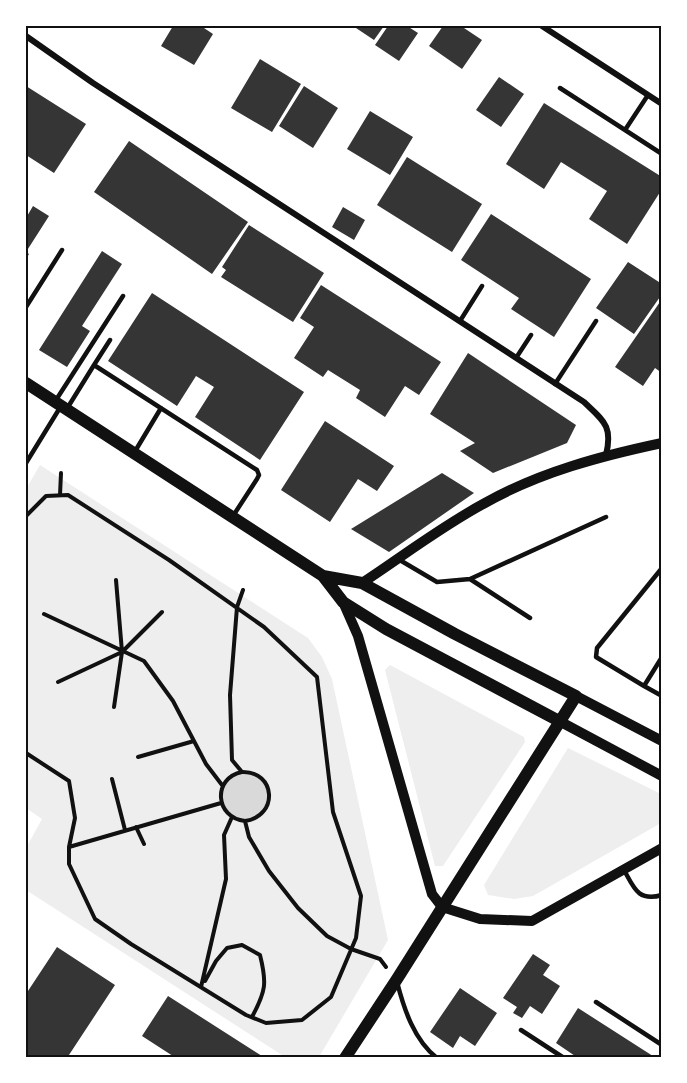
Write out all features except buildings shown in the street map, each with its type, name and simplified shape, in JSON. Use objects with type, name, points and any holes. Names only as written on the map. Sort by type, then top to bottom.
[{"type":"main road","points":[[26,383],[323,576],[343,603],[386,629],[561,722]]},
{"type":"main road","points":[[323,576],[362,583],[576,696],[345,1058]]},
{"type":"street","points":[[542,26],[662,104]]},
{"type":"street","points":[[26,36],[93,83],[584,402],[604,422],[610,438],[606,455]]},
{"type":"street","points":[[362,583],[485,502],[543,476],[606,455],[662,443]]},
{"type":"street","points":[[343,603],[358,636],[432,894],[442,907],[480,920],[532,921],[662,848]]},
{"type":"street","points":[[576,696],[662,741]]},
{"type":"street","points":[[561,722],[662,776]]},
{"type":"lane","points":[[560,88],[662,154]]},
{"type":"lane","points":[[625,130],[648,95]]},
{"type":"lane","points":[[26,307],[62,250]]},
{"type":"lane","points":[[460,321],[482,286]]},
{"type":"lane","points":[[26,459],[61,406],[123,297]]},
{"type":"lane","points":[[555,384],[596,321]]},
{"type":"lane","points":[[516,358],[531,335]]},
{"type":"lane","points":[[61,406],[94,365],[110,340]]},
{"type":"lane","points":[[94,365],[256,470],[259,475],[233,517]]},
{"type":"lane","points":[[134,453],[161,408]]},
{"type":"lane","points":[[398,559],[437,582],[470,579],[606,517]]},
{"type":"lane","points":[[662,568],[597,648],[596,657],[662,696]]},
{"type":"lane","points":[[470,579],[530,618]]},
{"type":"lane","points":[[644,686],[662,657]]},
{"type":"lane","points":[[623,870],[641,895],[650,897],[662,895]]},
{"type":"lane","points":[[397,979],[404,1010],[427,1050],[437,1058]]},
{"type":"lane","points":[[596,1002],[662,1045]]},
{"type":"lane","points":[[520,1030],[564,1058]]},
{"type":"path","points":[[60,495],[61,473]]},
{"type":"path","points":[[26,516],[46,496],[68,495],[237,607],[264,627],[317,677],[333,812],[361,896],[356,938],[331,997],[302,1020],[266,1023],[201,987],[95,919],[69,864],[69,847],[75,818],[69,781],[26,753]]},
{"type":"path","points":[[114,707],[122,652],[116,580]]},
{"type":"path","points":[[242,772],[232,759],[230,695],[237,607],[243,590]]},
{"type":"path","points":[[58,682],[122,652],[162,612]]},
{"type":"path","points":[[44,614],[144,661],[173,701],[206,764],[222,785]]},
{"type":"path","points":[[138,757],[194,741]]},
{"type":"path","points":[[242,772],[252,773],[262,779],[269,793],[264,812],[256,818],[245,821],[232,818],[225,812],[221,803],[222,785],[231,776],[242,772]]},
{"type":"path","points":[[112,779],[125,830]]},
{"type":"path","points":[[69,847],[221,803]]},
{"type":"path","points":[[201,987],[226,879],[224,835],[232,818]]},
{"type":"path","points":[[245,821],[249,837],[269,871],[298,908],[327,936],[351,949],[380,960]]},
{"type":"path","points":[[136,827],[144,844]]},
{"type":"path","points":[[201,987],[216,961],[227,948],[242,945],[260,955],[266,978],[260,1003],[252,1017]]},
{"type":"shaded area","points":[[40,465],[308,638],[322,657],[332,679],[388,940],[319,1057],[285,1057],[26,890],[26,848],[42,819],[26,808],[26,489]]},
{"type":"shaded area","points":[[390,665],[524,737],[525,742],[443,866],[435,866],[385,670]]},
{"type":"shaded area","points":[[568,748],[661,794],[661,823],[533,896],[514,899],[488,895],[484,885]]},
{"type":"shaded area","points":[[245,773],[254,774],[262,779],[267,787],[267,805],[262,813],[254,818],[245,819],[236,818],[228,813],[223,805],[222,796],[223,787],[228,779],[236,774]]}]
